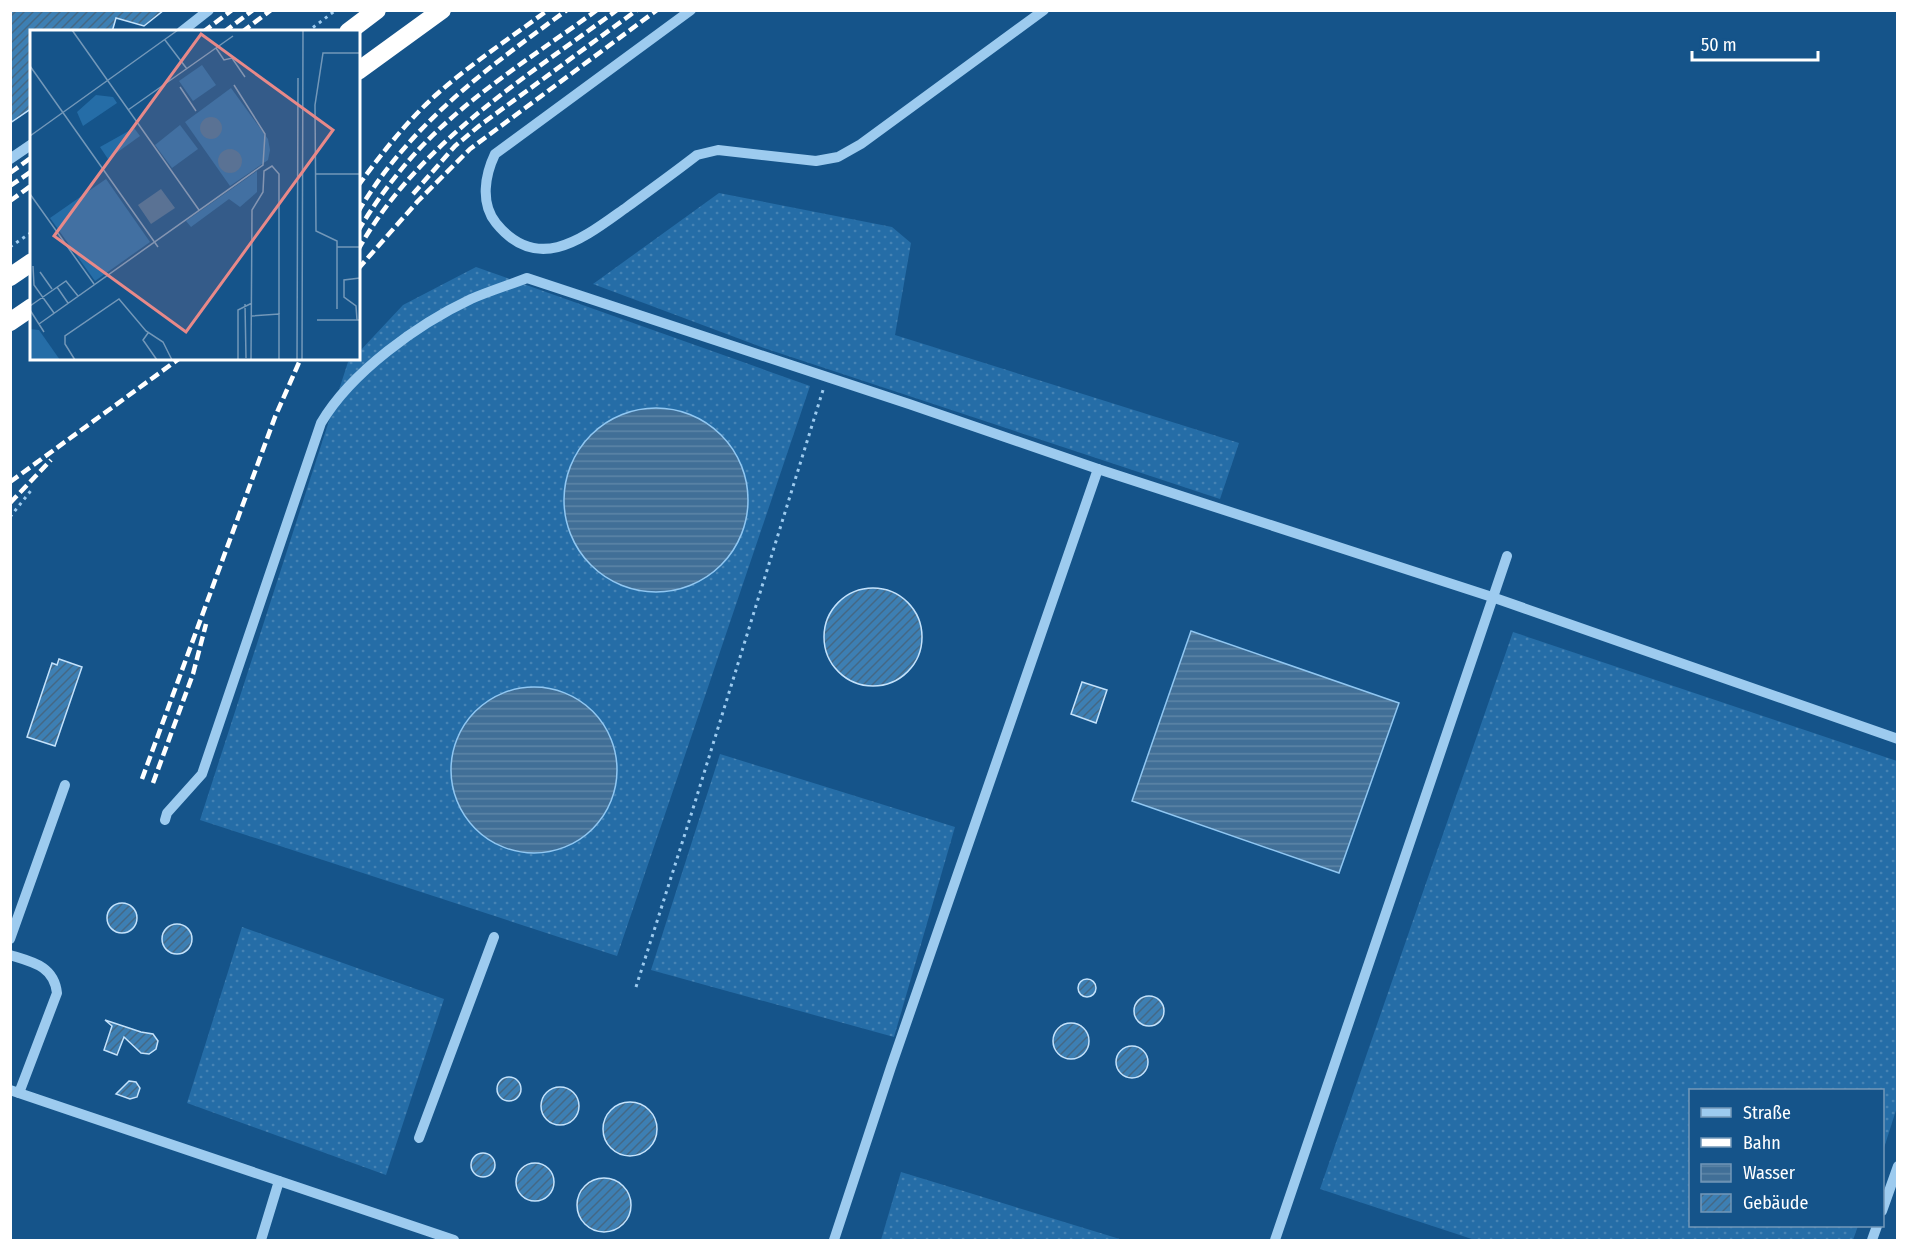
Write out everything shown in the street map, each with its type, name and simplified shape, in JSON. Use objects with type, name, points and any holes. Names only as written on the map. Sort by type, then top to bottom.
[{"type":"highway","points":[[351,30],[377,10]]},
{"type":"highway","points":[[360,70],[442,10]]},
{"type":"highway","points":[[10,277],[30,263]]},
{"type":"highway","points":[[10,322],[30,308]]},
{"type":"lane","points":[[184,30],[209,10]]},
{"type":"lane","points":[[691,10],[495,154],[488,169],[487,206],[495,221],[509,237],[526,246],[542,249],[561,248],[584,238],[697,156],[718,150],[816,161],[838,157],[861,144],[1044,10]]},
{"type":"lane","points":[[10,159],[30,145]]},
{"type":"lane","points":[[165,820],[167,813],[202,774],[321,423],[329,408],[356,379],[399,344],[440,316],[471,299],[527,278],[1098,469],[1492,597],[1898,739]]},
{"type":"lane","points":[[834,1240],[891,1067],[1098,469]]},
{"type":"lane","points":[[1275,1240],[1507,556]]},
{"type":"lane","points":[[10,939],[65,785]]},
{"type":"lane","points":[[419,1138],[494,937]]},
{"type":"lane","points":[[10,955],[47,969],[56,983],[57,993],[15,1091],[454,1240]]},
{"type":"lane","points":[[1884,1204],[1898,1166]]},
{"type":"lane","points":[[261,1240],[279,1181]]},
{"type":"path","points":[[310,30],[336,10]]},
{"type":"path","points":[[10,247],[30,233]]},
{"type":"path","points":[[636,987],[827,377]]},
{"type":"path","points":[[10,517],[33,488]]},
{"type":"shaded area","points":[[719,193],[892,227],[911,243],[895,335],[1239,443],[1220,499],[767,349],[593,284]]},
{"type":"shaded area","points":[[476,267],[810,386],[617,956],[200,820],[348,362],[360,360],[360,351],[403,305]]},
{"type":"shaded area","points":[[1513,632],[1897,761],[1898,1104],[1884,1148],[1884,1089],[1689,1089],[1689,1227],[1858,1227],[1853,1240],[1475,1240],[1320,1189]]},
{"type":"shaded area","points":[[720,754],[955,827],[894,1037],[651,970]]},
{"type":"shaded area","points":[[242,927],[444,999],[386,1175],[187,1103]]},
{"type":"shaded area","points":[[901,1172],[1123,1240],[881,1240]]},
{"type":"water","points":[[656,408],[691,415],[721,435],[741,465],[748,500],[741,535],[721,565],[691,585],[656,592],[621,585],[591,565],[571,535],[564,500],[571,465],[591,435],[621,415]]},
{"type":"water","points":[[1191,631],[1399,703],[1339,873],[1132,801]]},
{"type":"water","points":[[534,687],[566,694],[580,701],[592,712],[603,724],[610,738],[617,770],[610,802],[603,816],[592,828],[580,839],[566,846],[534,853],[502,846],[488,839],[476,828],[465,816],[458,802],[451,770],[458,738],[465,724],[476,712],[488,701],[502,694]]},
{"type":"building","points":[[10,10],[164,10],[144,26],[116,18],[113,30],[30,30],[30,109],[10,123]]},
{"type":"building","points":[[873,588],[892,592],[908,602],[918,618],[922,637],[918,656],[908,672],[892,682],[873,686],[854,682],[838,672],[828,656],[824,637],[828,618],[838,602],[854,592]]},
{"type":"building","points":[[59,659],[82,667],[55,746],[27,737],[52,663],[57,665]]},
{"type":"building","points":[[1082,682],[1107,690],[1096,723],[1071,714]]},
{"type":"building","points":[[122,903],[132,908],[137,918],[132,928],[122,933],[112,928],[107,918],[112,908]]},
{"type":"building","points":[[177,924],[188,928],[192,939],[188,950],[177,954],[166,950],[162,939],[166,928]]},
{"type":"building","points":[[1087,979],[1093,982],[1096,988],[1093,994],[1087,997],[1081,994],[1078,988],[1081,982]]},
{"type":"building","points":[[1149,996],[1160,1000],[1164,1011],[1160,1022],[1149,1026],[1138,1022],[1134,1011],[1138,1000]]},
{"type":"building","points":[[105,1020],[153,1034],[158,1041],[156,1049],[149,1054],[141,1053],[124,1037],[117,1055],[104,1050],[112,1026]]},
{"type":"building","points":[[1071,1023],[1084,1028],[1089,1041],[1084,1054],[1071,1059],[1058,1054],[1053,1041],[1058,1028]]},
{"type":"building","points":[[1132,1046],[1143,1051],[1148,1062],[1143,1073],[1132,1078],[1121,1073],[1116,1062],[1121,1051]]},
{"type":"building","points":[[509,1077],[517,1081],[521,1089],[517,1097],[509,1101],[501,1097],[497,1089],[501,1081]]},
{"type":"building","points":[[129,1081],[136,1082],[140,1088],[137,1097],[130,1099],[116,1094]]},
{"type":"building","points":[[560,1087],[573,1093],[579,1106],[573,1119],[560,1125],[547,1119],[541,1106],[547,1093]]},
{"type":"building","points":[[625,1102],[635,1102],[645,1106],[653,1114],[657,1129],[653,1144],[645,1152],[635,1156],[625,1156],[615,1152],[607,1144],[603,1134],[603,1124],[607,1114],[615,1106]]},
{"type":"building","points":[[483,1153],[488,1154],[494,1160],[494,1170],[488,1176],[483,1177],[478,1176],[472,1170],[471,1165],[472,1160],[478,1154]]},
{"type":"building","points":[[535,1163],[548,1169],[554,1182],[548,1195],[535,1201],[522,1195],[516,1182],[522,1169]]},
{"type":"building","points":[[604,1178],[614,1180],[623,1186],[629,1195],[631,1205],[629,1215],[623,1224],[614,1230],[604,1232],[594,1230],[585,1224],[579,1215],[577,1205],[579,1195],[585,1186],[594,1180]]},
{"type":"railway","points":[[206,30],[232,10]]},
{"type":"railway","points":[[227,30],[253,10]]},
{"type":"railway","points":[[245,30],[271,10]]},
{"type":"railway","points":[[360,183],[395,138],[437,94],[548,10]]},
{"type":"railway","points":[[360,209],[401,152],[452,100],[507,54],[567,10]]},
{"type":"railway","points":[[360,228],[396,176],[442,127],[506,74],[597,10]]},
{"type":"railway","points":[[360,247],[382,212],[441,146],[474,116],[617,10]]},
{"type":"railway","points":[[413,194],[455,146],[479,126],[637,10]]},
{"type":"railway","points":[[360,267],[418,201],[470,149],[657,10]]},
{"type":"railway","points":[[10,173],[30,158]]},
{"type":"railway","points":[[10,186],[30,172]]},
{"type":"railway","points":[[10,201],[30,186]]},
{"type":"railway","points":[[10,482],[177,360]]},
{"type":"railway","points":[[142,779],[275,417],[300,360]]},
{"type":"railway","points":[[10,503],[51,460]]},
{"type":"railway","points":[[153,783],[193,674],[206,624]]}]
